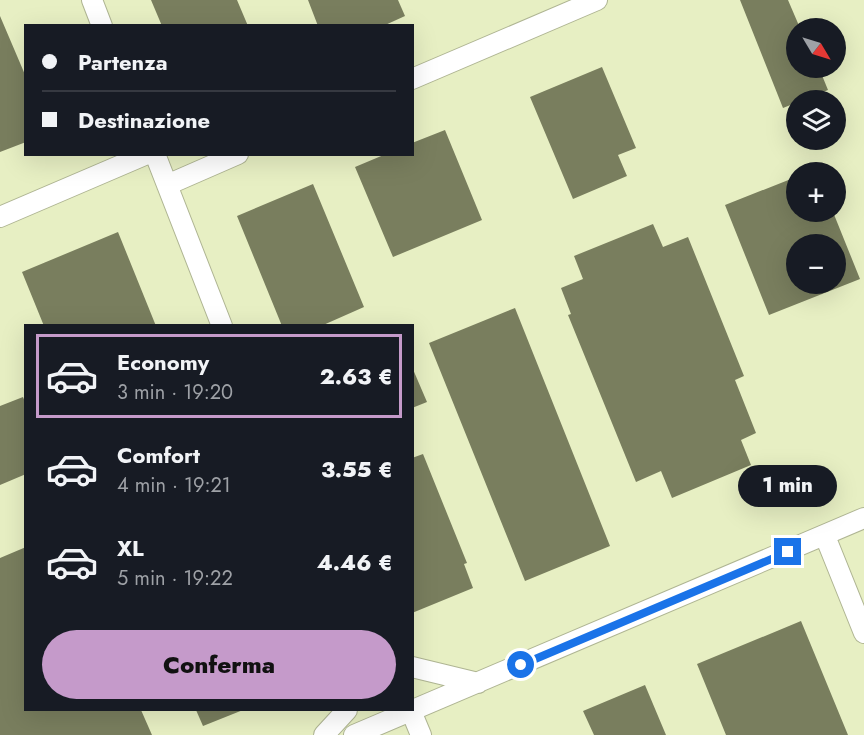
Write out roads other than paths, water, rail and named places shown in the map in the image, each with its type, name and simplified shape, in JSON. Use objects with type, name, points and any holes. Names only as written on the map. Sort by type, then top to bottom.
[{"type":"street","points":[[92,0],[101,24]]},
{"type":"street","points":[[414,78],[597,0]]},
{"type":"street","points":[[0,217],[142,156]]},
{"type":"street","points":[[155,156],[221,324]]},
{"type":"street","points":[[167,185],[233,156]]},
{"type":"street","points":[[414,710],[864,518]]},
{"type":"street","points":[[825,536],[864,633]]},
{"type":"street","points":[[414,667],[478,683]]},
{"type":"street","points":[[324,735],[346,711]]},
{"type":"street","points":[[354,735],[388,713],[411,711],[421,735]]}]
